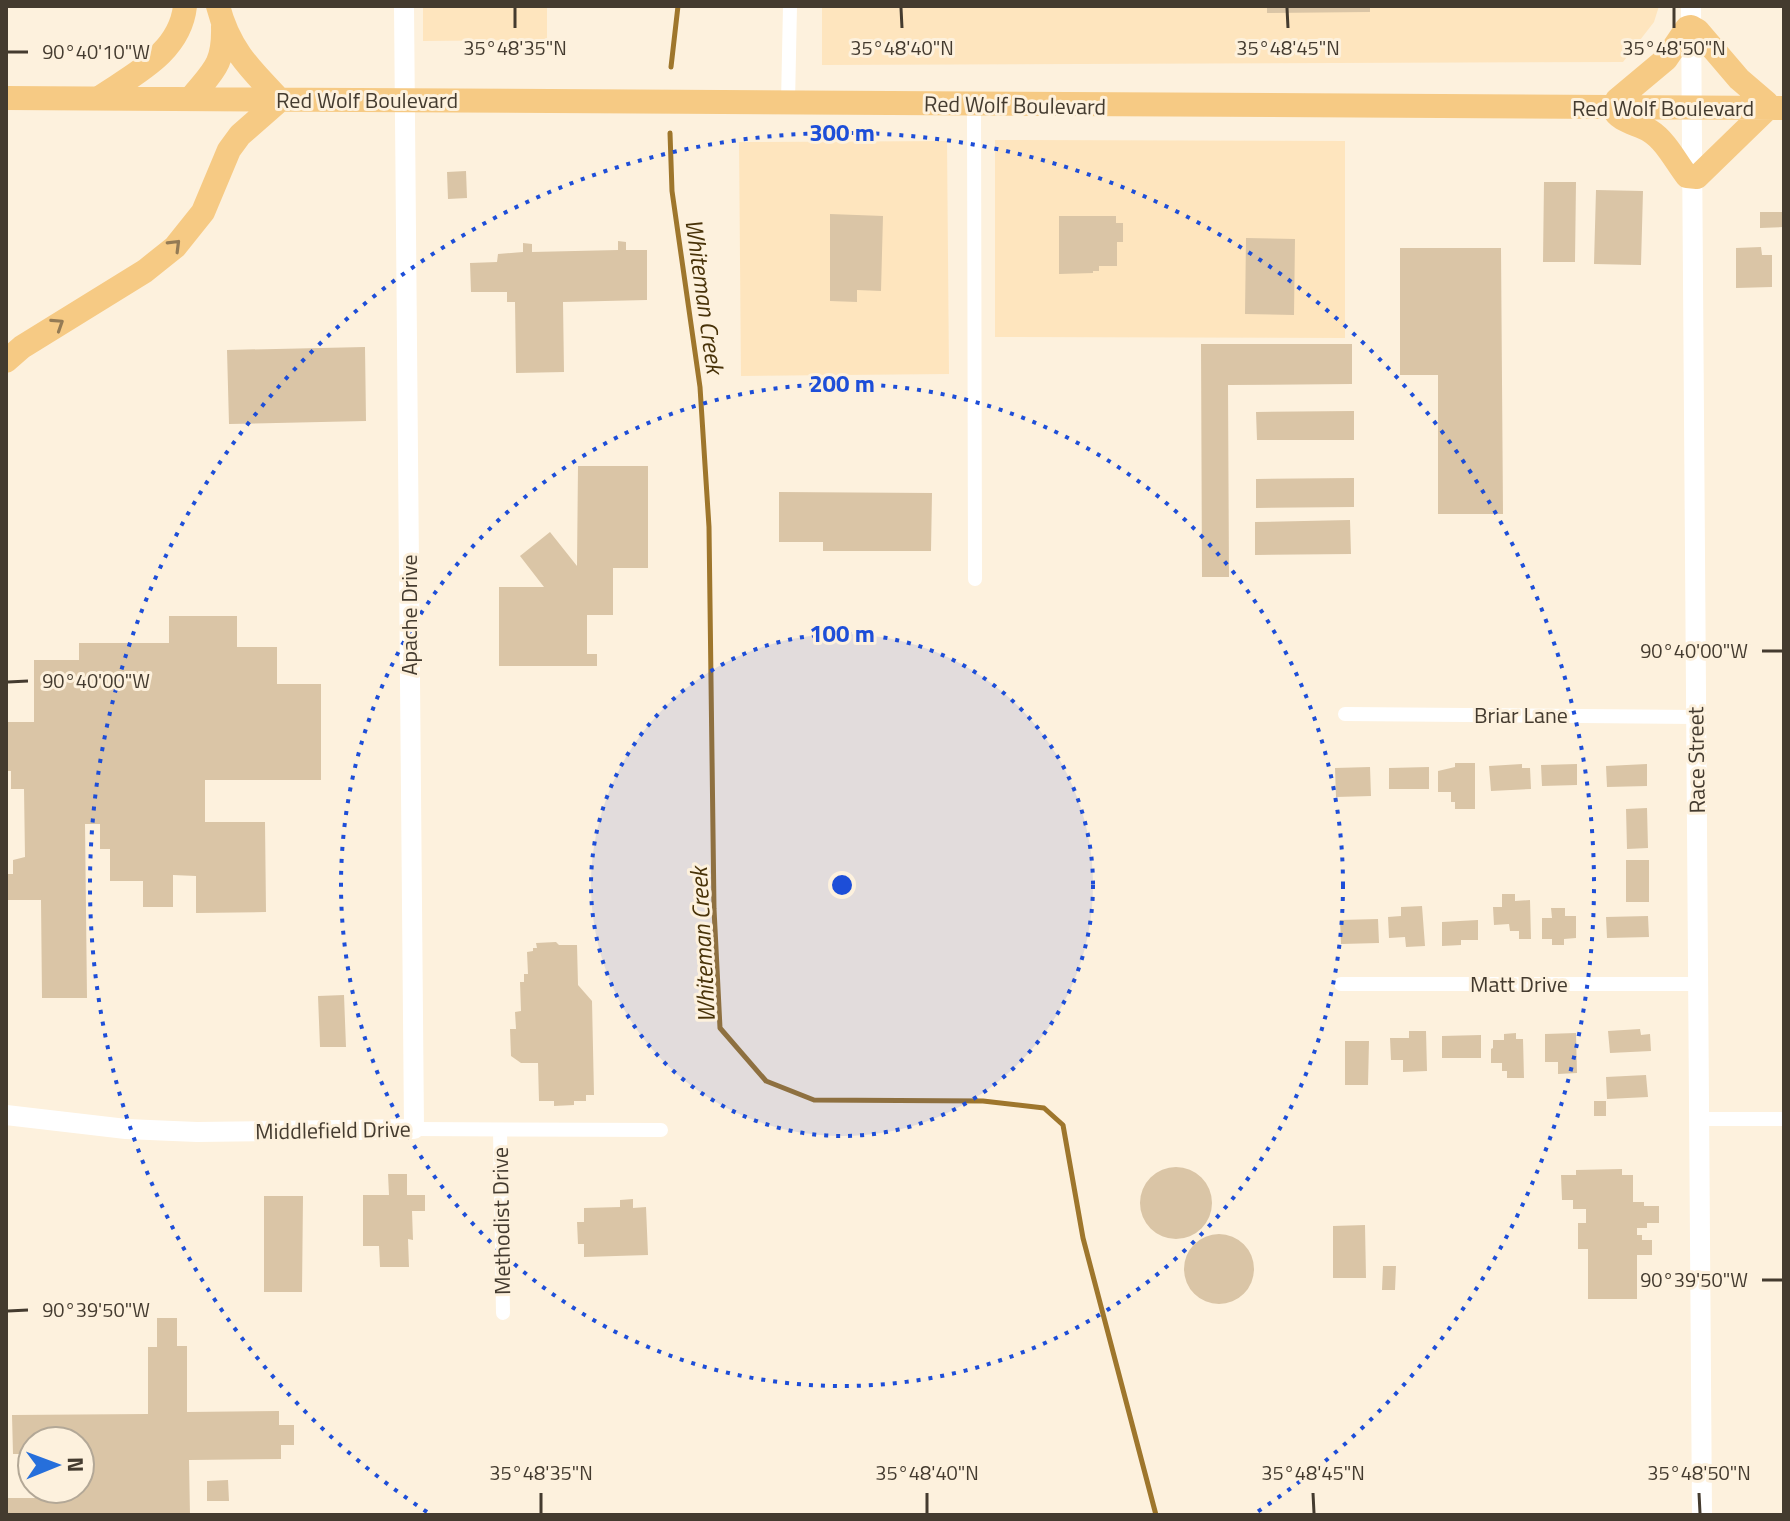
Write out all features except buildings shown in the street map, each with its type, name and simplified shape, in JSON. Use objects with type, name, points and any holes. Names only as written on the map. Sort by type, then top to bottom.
[{"type":"highway","points":[[99,98],[166,50],[177,32],[185,6]]},
{"type":"highway","points":[[191,98],[219,63],[224,48],[220,16]]},
{"type":"highway","points":[[6,361],[22,347],[145,271],[175,247],[203,212],[229,150],[240,135],[280,100],[237,54],[220,16]]},
{"type":"highway","points":[[1691,17],[1698,31],[1739,79],[1776,108],[1697,177],[1687,176],[1650,131],[1616,115],[1613,108],[1617,100],[1666,59],[1691,17]]},
{"type":"highway","name":"Red Wolf Boulevard","points":[[6,98],[1776,108]]},
{"type":"street","name":"Apache Drive","points":[[404,6],[414,1129]]},
{"type":"street","points":[[788,103],[790,6]]},
{"type":"street","name":"Race Street","points":[[1691,17],[1702,1515]]},
{"type":"street","points":[[974,104],[975,579]]},
{"type":"street","name":"Briar Lane","points":[[1345,714],[1696,717]]},
{"type":"street","name":"Matt Drive","points":[[1341,984],[1698,984]]},
{"type":"street","name":"Middlefield Drive","points":[[6,1115],[126,1129],[197,1132],[661,1130]]},
{"type":"street","points":[[1699,1119],[1784,1119]]},
{"type":"street","name":"Methodist Drive","points":[[500,1130],[503,1313]]},
{"type":"shaded area","points":[[423,6],[547,6],[547,40],[423,41]]},
{"type":"shaded area","points":[[822,6],[1659,6],[1654,22],[1623,62],[822,65]]},
{"type":"shaded area","points":[[995,140],[1345,141],[1345,338],[995,337]]},
{"type":"shaded area","points":[[947,141],[949,374],[741,376],[739,142]]},
{"type":"waterway","name":"Whiteman Creek","points":[[671,67],[678,6]]},
{"type":"waterway","name":"Whiteman Creek","points":[[670,133],[672,191],[700,387],[709,527],[714,909],[720,1028],[766,1081],[814,1100],[983,1101],[1044,1108],[1063,1125],[1083,1238],[1156,1515]]}]
